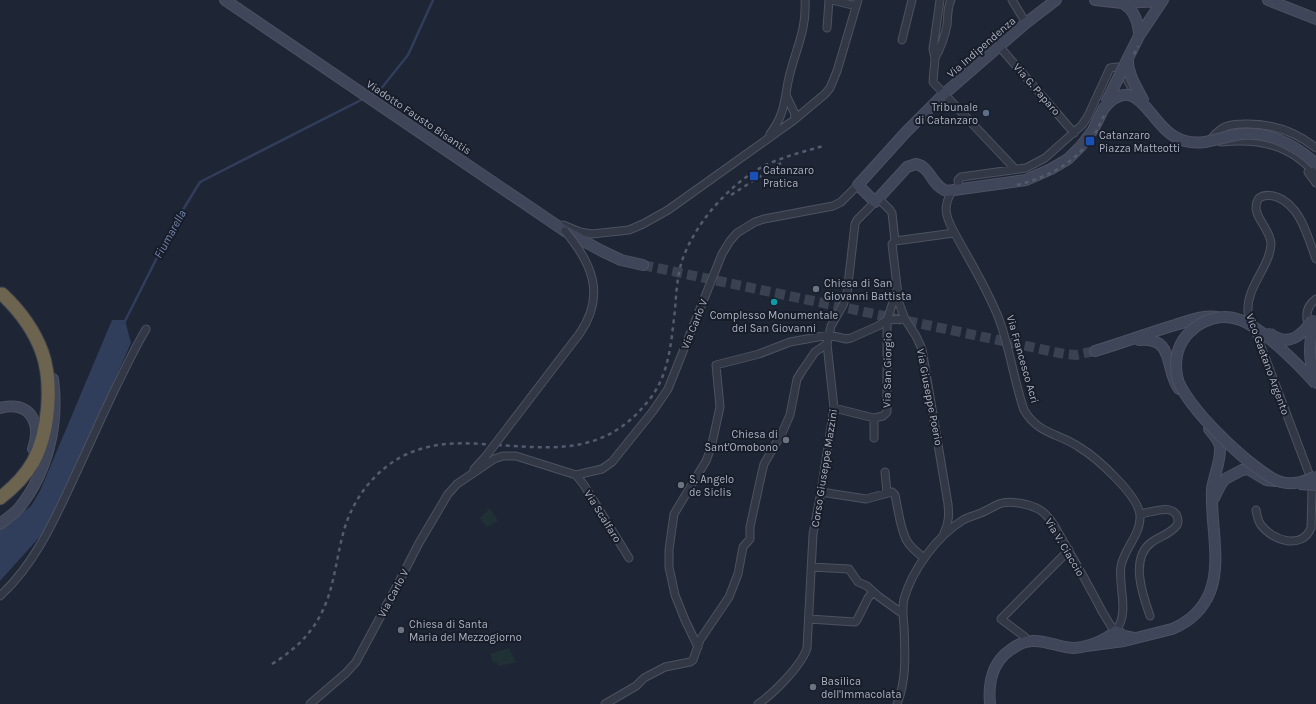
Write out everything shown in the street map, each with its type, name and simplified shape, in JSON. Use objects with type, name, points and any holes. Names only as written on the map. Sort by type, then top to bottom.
[{"type":"highway","points":[[0,498],[21,479],[33,462],[40,444],[46,416],[48,388],[45,364],[38,343],[21,314],[2,294]]},
{"type":"street","name":"Viadotto Fausto Bisantis","points":[[225,0],[565,231],[602,252],[621,260],[643,265]]},
{"type":"street","points":[[766,139],[778,123],[783,111],[788,81],[806,15],[805,0]]},
{"type":"street","points":[[545,217],[580,232],[592,234],[629,230],[653,219],[794,120],[825,94],[830,88],[837,71],[857,3],[831,0],[827,28]]},
{"type":"street","points":[[902,40],[912,0]]},
{"type":"street","points":[[940,0],[933,49],[935,58],[933,82],[1015,169],[1026,168],[1045,158],[1074,133],[1088,116],[1110,68],[1117,67],[1120,68],[1145,108],[1165,133],[1171,138],[1184,143],[1196,145],[1244,144],[1271,148],[1287,156],[1303,167],[1316,182]]},
{"type":"street","points":[[935,58],[943,40],[947,24],[948,5],[951,0]]},
{"type":"street","points":[[1012,0],[1026,23]]},
{"type":"street","points":[[1095,0],[1120,2],[1162,0]]},
{"type":"street","points":[[858,185],[876,200],[907,167],[913,164],[921,166],[940,188],[947,191],[1026,180],[1051,170],[1075,152],[1090,135],[1137,40],[1162,0]]},
{"type":"street","points":[[1268,0],[1316,19]]},
{"type":"street","name":"Via Indipendenza","points":[[858,185],[906,132],[944,94],[1026,23],[1055,1]]},
{"type":"street","points":[[1120,2],[1130,9],[1137,20],[1139,29],[1137,40]]},
{"type":"street","points":[[1304,14],[1316,12]]},
{"type":"street","name":"Via G. Paparo","points":[[999,46],[1074,133]]},
{"type":"street","points":[[1128,58],[1130,75],[1147,107]]},
{"type":"street","points":[[786,94],[795,114],[794,120]]},
{"type":"street","points":[[1104,108],[1114,99],[1127,95],[1135,97],[1147,107],[1166,130],[1172,135],[1185,141],[1200,143],[1215,141],[1237,134],[1257,135],[1280,140],[1289,144],[1300,150],[1316,164]]},
{"type":"street","points":[[791,105],[798,107],[810,106]]},
{"type":"street","points":[[783,111],[788,117],[794,120]]},
{"type":"street","points":[[1205,145],[1218,131],[1225,127],[1237,124],[1262,124],[1283,129],[1303,138],[1316,148]]},
{"type":"street","points":[[1225,127],[1261,128],[1281,133],[1300,142],[1316,154]]},
{"type":"street","points":[[1205,145],[1235,141],[1250,141],[1270,144],[1296,156],[1316,175]]},
{"type":"street","name":"Via Francesco Acri","points":[[1015,169],[961,177],[958,180],[956,189],[947,198],[945,207],[947,218],[973,265],[999,319],[1022,405],[1028,416],[1045,431],[1077,445],[1092,456],[1130,494],[1137,504],[1140,514]]},
{"type":"street","name":"Via Carlo V","points":[[310,704],[351,668],[419,543],[448,494],[457,484],[494,459],[510,455],[576,475],[602,469],[612,462],[660,401],[674,376],[722,254],[737,233],[764,219],[838,204],[858,185]]},
{"type":"street","name":"Vico Gaetano Argento","points":[[1256,510],[1257,517],[1262,526],[1273,536],[1284,540],[1294,541],[1303,538],[1310,532],[1312,491],[1310,476],[1248,312],[1248,299],[1271,246],[1269,236],[1257,214],[1256,205],[1259,198],[1267,195],[1281,199],[1295,211],[1305,229],[1316,259]]},
{"type":"street","name":"Via Giuseppe Poerio","points":[[876,200],[892,213],[895,241],[892,244],[899,302],[905,319],[922,348],[949,514],[948,524],[943,535]]},
{"type":"street","name":"Corso Giuseppe Mazzini","points":[[758,704],[773,693],[803,657],[807,648],[813,534],[834,408],[827,344],[831,326],[843,305],[847,293],[855,224],[876,200]]},
{"type":"street","points":[[469,475],[486,456],[580,333],[590,317],[594,301],[594,290],[590,270],[580,250],[565,231]]},
{"type":"street","points":[[895,241],[954,233]]},
{"type":"street","points":[[887,320],[897,288]]},
{"type":"street","points":[[1316,299],[1309,306],[1306,316],[1312,335],[1316,341]]},
{"type":"street","points":[[0,524],[18,509],[36,480],[49,450],[54,426],[56,400],[50,362],[45,347],[38,334],[21,314]]},
{"type":"street","points":[[1095,351],[1142,335],[1208,316],[1238,319],[1263,328],[1278,338],[1288,340],[1299,336],[1315,317]]},
{"type":"street","points":[[990,704],[990,687],[996,664],[1000,658],[1015,646],[1026,642],[1039,641],[1069,647],[1086,646],[1116,643],[1146,636],[1178,627],[1198,612],[1207,599],[1213,581],[1216,563],[1212,488],[1220,454],[1219,444],[1216,437],[1204,424],[1178,383],[1176,360],[1178,349],[1184,338],[1199,324],[1222,317]]},
{"type":"street","points":[[1315,317],[1310,357],[1311,365],[1316,378]]},
{"type":"street","points":[[698,647],[684,620],[677,600],[669,567],[669,550],[674,514],[709,455],[720,407],[716,365],[759,354],[788,343],[829,335],[846,339],[851,338],[878,326],[887,320],[905,319]]},
{"type":"street","name":"Via San Giorgio","points":[[834,408],[874,418],[883,416],[888,410],[887,320]]},
{"type":"street","points":[[1245,322],[1280,348],[1316,384]]},
{"type":"street","points":[[0,596],[11,586],[43,542],[126,364],[146,329]]},
{"type":"street","points":[[1127,341],[1151,339],[1159,344],[1169,358],[1172,377],[1175,384],[1192,404],[1229,444],[1255,467],[1266,475],[1280,481]]},
{"type":"street","points":[[605,704],[636,686],[644,678],[665,666],[690,662],[695,658],[704,634],[729,597],[738,574],[743,547],[750,539],[750,527],[764,464],[782,433],[790,415],[797,379],[815,352],[827,344]]},
{"type":"street","points":[[0,408],[16,406],[32,415],[35,421],[36,434],[33,448],[26,462],[16,476],[0,491]]},
{"type":"street","points":[[874,418],[874,438]]},
{"type":"street","points":[[1212,501],[1225,479],[1242,470],[1248,469],[1266,480],[1316,486]]},
{"type":"street","points":[[885,472],[887,493]]},
{"type":"street","name":"Via Scalfaro","points":[[576,475],[584,485],[629,558]]},
{"type":"street","points":[[1293,483],[1307,480],[1316,476]]},
{"type":"street","points":[[821,492],[866,499],[892,492],[907,541],[913,549],[924,558]]},
{"type":"street","name":"Via V. Ciaccio","points":[[897,704],[902,688],[904,664],[903,614],[906,591],[924,558],[943,535],[963,520],[978,515],[1000,504],[1012,503],[1036,508],[1045,514],[1069,550],[1107,619],[1116,631]]},
{"type":"street","points":[[1086,646],[1108,637],[1116,631],[1122,621],[1123,614],[1120,577],[1122,562],[1138,528],[1140,514],[1167,510],[1176,514],[1178,520],[1177,525],[1172,530],[1149,544],[1145,549],[1139,568],[1140,588],[1150,616]]},
{"type":"street","points":[[1026,642],[1025,637],[1002,619],[1069,550]]},
{"type":"street","points":[[811,567],[849,569],[858,582],[866,586],[903,614]]},
{"type":"street","points":[[809,618],[855,622],[868,598],[873,592]]},
{"type":"street","points":[[1116,631],[1124,636],[1134,638]]},
{"type":"shaded area","points":[[490,508],[498,521],[486,527],[480,518]]},
{"type":"shaded area","points":[[509,648],[516,662],[498,666],[498,663],[493,662],[490,654]]},
{"type":"water","points":[[112,320],[125,320],[131,343],[71,478],[45,531],[0,581],[0,530],[31,506],[40,491]]},
{"type":"waterway","name":"Fiumarella","points":[[369,96],[380,90],[408,55],[433,0]]},
{"type":"waterway","name":"Fiumarella","points":[[124,323],[173,226],[200,182],[365,98]]},
{"type":"tunnel","points":[[643,265],[1064,354],[1076,355],[1095,351]]},
{"type":"railway","points":[[1017,185],[1029,182],[1052,172],[1072,159],[1089,142],[1096,132],[1138,46]]},
{"type":"railway","points":[[272,664],[301,642],[318,620],[326,603],[343,534],[351,511],[357,500],[372,480],[381,471],[401,457],[420,449],[449,444],[470,443],[528,447],[572,446],[593,441],[612,433],[631,419],[649,400],[656,390],[665,368],[671,345],[681,264],[686,250],[702,222],[724,196],[749,175],[777,160],[823,146]]},
{"type":"railway","points":[[731,195],[781,163]]},
{"type":"place","name":"Tribunale di Catanzaro","points":[[986,113]]},
{"type":"place","name":"Catanzaro Piazza Matteotti","points":[[1090,141]]},
{"type":"place","name":"Catanzaro Pratica","points":[[754,176]]},
{"type":"place","name":"Chiesa di San Giovanni Battista","points":[[816,289]]},
{"type":"place","name":"Complesso Monumentale del San Giovanni","points":[[774,302]]},
{"type":"place","name":"Chiesa di Sant'Omobono","points":[[786,440]]},
{"type":"place","name":"S. Angelo de Siclis","points":[[681,485]]},
{"type":"place","name":"Chiesa di Santa Maria del Mezzogiorno","points":[[401,630]]},
{"type":"place","name":"Basilica dell'Immacolata","points":[[813,687]]}]
